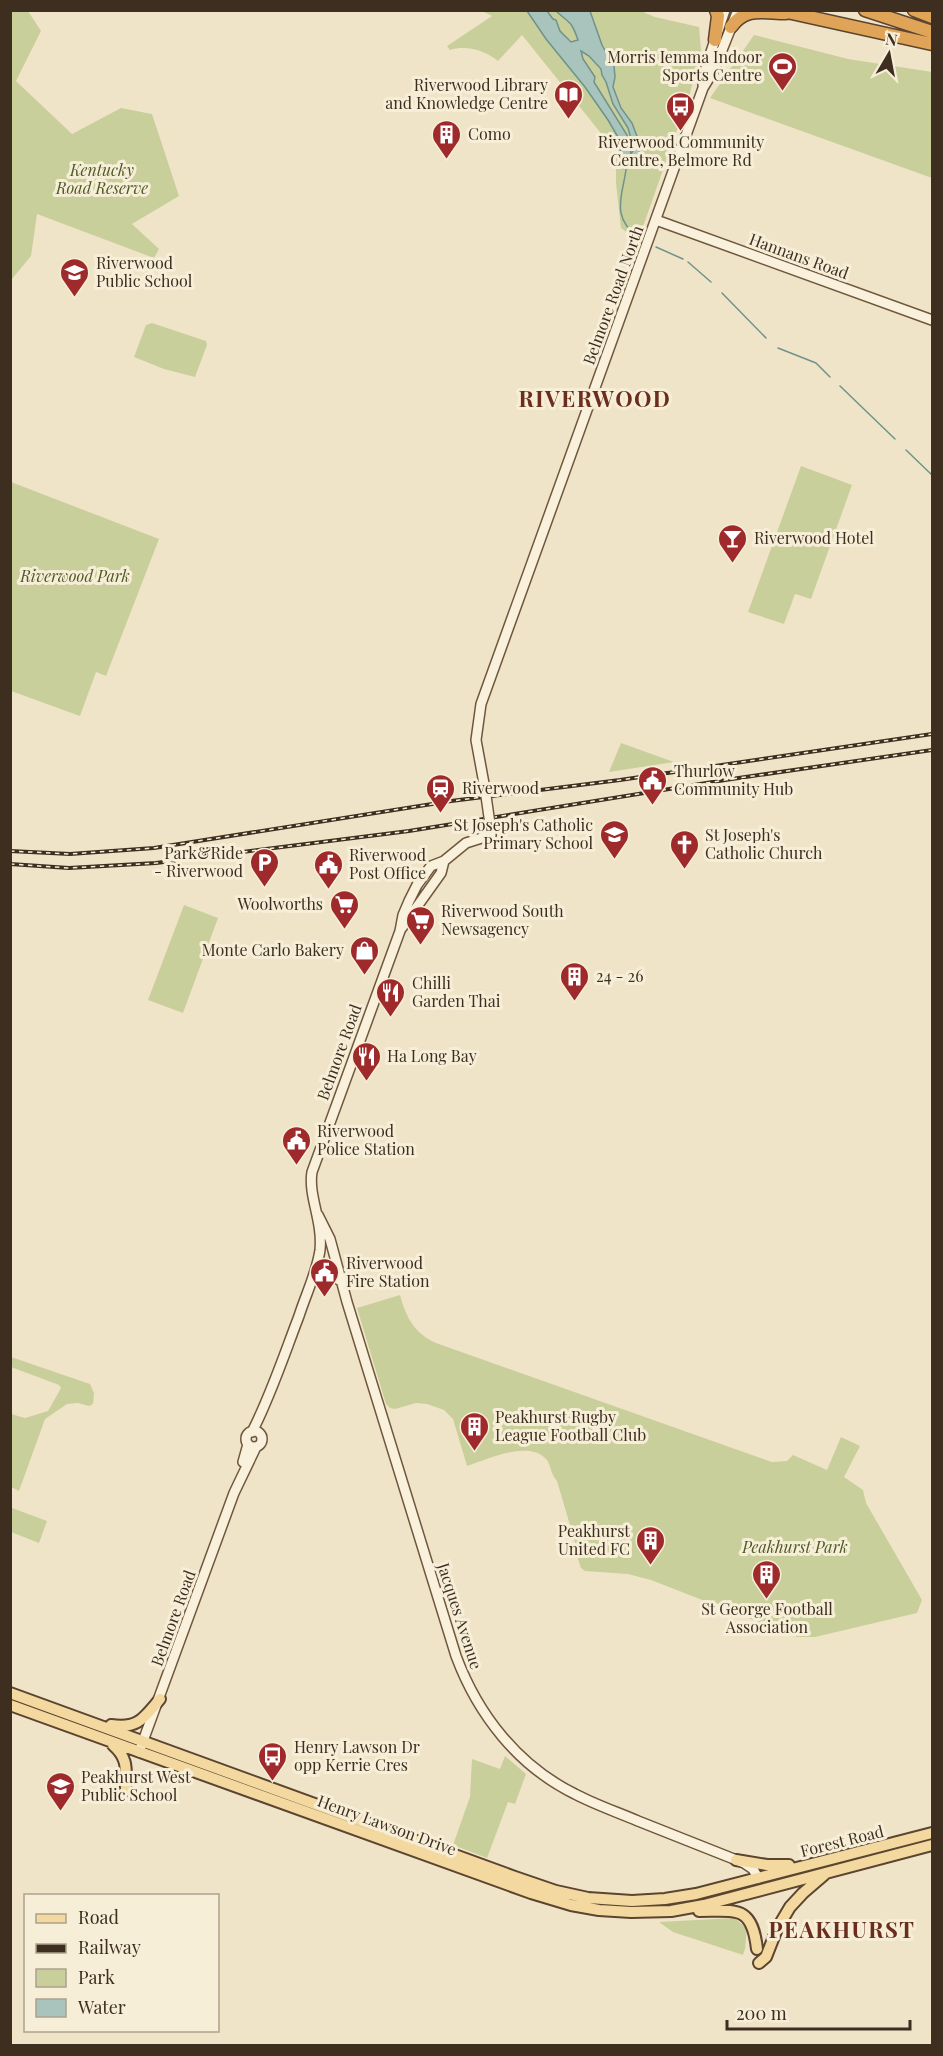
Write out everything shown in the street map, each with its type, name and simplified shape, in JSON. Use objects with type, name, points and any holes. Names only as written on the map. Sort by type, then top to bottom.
[{"type":"highway","points":[[715,40],[718,16],[716,10]]},
{"type":"highway","points":[[865,10],[933,32]]},
{"type":"highway","points":[[914,10],[933,17]]},
{"type":"highway","points":[[731,27],[738,16],[746,13],[783,12],[933,44]]},
{"type":"main road","name":"Belmore Road North","points":[[703,88],[703,78],[725,10]]},
{"type":"main road","name":"Belmore Road North","points":[[539,546],[703,88],[714,70],[738,10]]},
{"type":"main road","name":"Hannans Road","points":[[656,220],[933,320]]},
{"type":"main road","name":"Belmore Road","points":[[139,1752],[252,1445],[261,1443],[256,1433],[316,1268],[320,1243],[318,1215],[311,1186],[314,1167],[400,931],[403,915],[417,885],[431,866],[444,861],[466,843],[491,835],[476,746],[479,713],[539,546]]},
{"type":"main road","name":"Jacques Avenue","points":[[318,1215],[330,1239],[341,1282],[456,1656],[468,1686],[484,1714],[520,1755],[564,1788],[592,1802],[734,1859],[751,1868],[758,1878]]},
{"type":"main road","points":[[316,1268],[331,1272],[341,1282]]},
{"type":"main road","name":"Henry Lawson Drive","points":[[10,1693],[484,1866],[567,1894],[599,1900],[643,1901],[676,1898],[758,1878]]},
{"type":"main road","points":[[84,1721],[124,1727],[133,1725],[141,1720],[160,1699]]},
{"type":"main road","name":"Henry Lawson Drive","points":[[10,1705],[545,1898],[599,1910],[671,1911],[762,1890]]},
{"type":"main road","points":[[107,1741],[124,1758],[126,1791]]},
{"type":"main road","name":"Forest Road","points":[[758,1878],[933,1833]]},
{"type":"main road","name":"Forest Road","points":[[762,1890],[933,1845]]},
{"type":"main road","points":[[734,1859],[767,1865],[812,1864]]},
{"type":"main road","points":[[734,1859],[742,1871],[738,1883]]},
{"type":"main road","points":[[759,1963],[766,1957],[777,1929],[791,1905],[826,1873]]},
{"type":"main road","points":[[671,1911],[728,1910],[742,1914],[752,1923],[757,1949]]},
{"type":"green space","name":"Kentucky Road Reserve","points":[[11,10],[28,11],[41,31],[16,81],[72,134],[121,108],[152,114],[179,196],[132,224],[159,249],[154,258],[37,214],[31,256],[11,280]]},
{"type":"green space","points":[[482,11],[641,11],[655,17],[699,27],[701,50],[690,93],[638,241],[621,228],[616,183],[616,152],[522,35],[498,61],[475,50],[463,48],[450,50],[447,46],[492,16]]},
{"type":"green space","points":[[754,35],[848,59],[932,72],[932,178],[710,98]]},
{"type":"green space","points":[[152,323],[206,341],[207,345],[195,377],[164,369],[134,357],[146,325]]},
{"type":"green space","points":[[801,466],[852,485],[811,599],[795,594],[784,624],[748,612]]},
{"type":"green space","name":"Riverwood Park","points":[[11,482],[159,539],[106,676],[96,672],[80,716],[11,691]]},
{"type":"green space","points":[[621,743],[674,762],[609,772]]},
{"type":"green space","points":[[184,905],[218,918],[183,1013],[148,1000]]},
{"type":"green space","name":"Peakhurst Park","points":[[400,1295],[412,1324],[428,1339],[436,1343],[772,1462],[787,1461],[793,1455],[827,1470],[841,1437],[860,1446],[844,1477],[863,1490],[866,1503],[922,1600],[917,1613],[815,1637],[797,1637],[651,1580],[628,1574],[585,1571],[581,1568],[575,1550],[577,1549],[557,1481],[547,1460],[540,1454],[530,1451],[509,1452],[467,1466],[453,1419],[444,1410],[427,1404],[416,1403],[395,1409],[386,1404],[357,1308]]},
{"type":"green space","points":[[11,1357],[90,1384],[94,1393],[93,1404],[89,1406],[78,1403],[67,1404],[45,1419],[19,1491],[11,1487],[11,1414],[25,1418],[48,1411],[61,1388],[59,1385],[11,1367]]},
{"type":"green space","points":[[10,1496],[12,1508],[47,1521],[39,1543],[11,1532]]},
{"type":"green space","points":[[505,1756],[526,1774],[515,1804],[508,1802],[487,1858],[453,1845],[470,1797],[472,1759],[500,1769]]},
{"type":"green space","points":[[734,1918],[747,1928],[743,1955],[673,1932],[659,1922]]},
{"type":"water","points":[[527,11],[547,11],[556,20],[560,31],[571,42],[578,40],[574,29],[556,11],[590,11],[602,45],[614,66],[613,87],[621,108],[632,123],[638,139],[640,149],[636,162],[622,161],[618,137],[608,120]],"holes":[[[581,51],[601,69],[613,104],[628,128],[634,149],[631,154],[627,135],[594,82],[595,77],[583,59]]]},
{"type":"waterway","points":[[627,161],[620,203],[621,212],[630,230],[640,239]]},
{"type":"waterway","points":[[656,247],[683,259]]},
{"type":"waterway","points":[[688,262],[711,282]]},
{"type":"waterway","points":[[722,293],[766,338]]},
{"type":"waterway","points":[[778,348],[816,363],[830,377]]},
{"type":"waterway","points":[[840,386],[895,439]]},
{"type":"waterway","points":[[906,450],[932,475]]},
{"type":"railway","points":[[10,851],[70,854],[154,848],[451,801],[620,780],[932,734]]},
{"type":"railway","points":[[10,864],[69,868],[156,863],[409,831],[725,780],[932,750]]},
{"type":"place","name":"Morris Iemma Indoor Sports Centre","points":[[783,92]]},
{"type":"place","name":"Riverwood Library and Knowledge Centre","points":[[569,120]]},
{"type":"place","name":"Riverwood Community Centre, Belmore Rd","points":[[681,132]]},
{"type":"place","name":"Como","points":[[447,160]]},
{"type":"place","name":"Riverwood Public School","points":[[75,298]]},
{"type":"place","name":"Riverwood Hotel","points":[[733,564]]},
{"type":"place","name":"Thurlow Community Hub","points":[[653,806]]},
{"type":"place","name":"Riverwood","points":[[441,814]]},
{"type":"place","name":"St Joseph's Catholic Primary School","points":[[614,860]]},
{"type":"place","name":"St Joseph's Catholic Church","points":[[684,870]]},
{"type":"place","name":"Park&Ride - Riverwood","points":[[264,888]]},
{"type":"place","name":"Riverwood Post Office","points":[[328,890]]},
{"type":"place","name":"Woolworths","points":[[344,930]]},
{"type":"place","name":"Riverwood South Newsagency","points":[[420,946]]},
{"type":"place","name":"Monte Carlo Bakery","points":[[365,976]]},
{"type":"place","name":"24 - 26","points":[[575,1002]]},
{"type":"place","name":"Chilli Garden Thai","points":[[391,1018]]},
{"type":"place","name":"Ha Long Bay","points":[[366,1082]]},
{"type":"place","name":"Riverwood Police Station","points":[[296,1166]]},
{"type":"place","name":"Riverwood Fire Station","points":[[325,1298]]},
{"type":"place","name":"Peakhurst Rugby League Football Club","points":[[474,1452]]},
{"type":"place","name":"Peakhurst United FC","points":[[651,1566]]},
{"type":"place","name":"St George Football Association","points":[[767,1600]]},
{"type":"place","name":"Henry Lawson Dr opp Kerrie Cres","points":[[273,1782]]},
{"type":"place","name":"Peakhurst West Public School","points":[[60,1812]]},
{"type":"district","name":"RIVERWOOD","points":[[595,399]]},
{"type":"district","name":"PEAKHURST","points":[[842,1930]]}]
